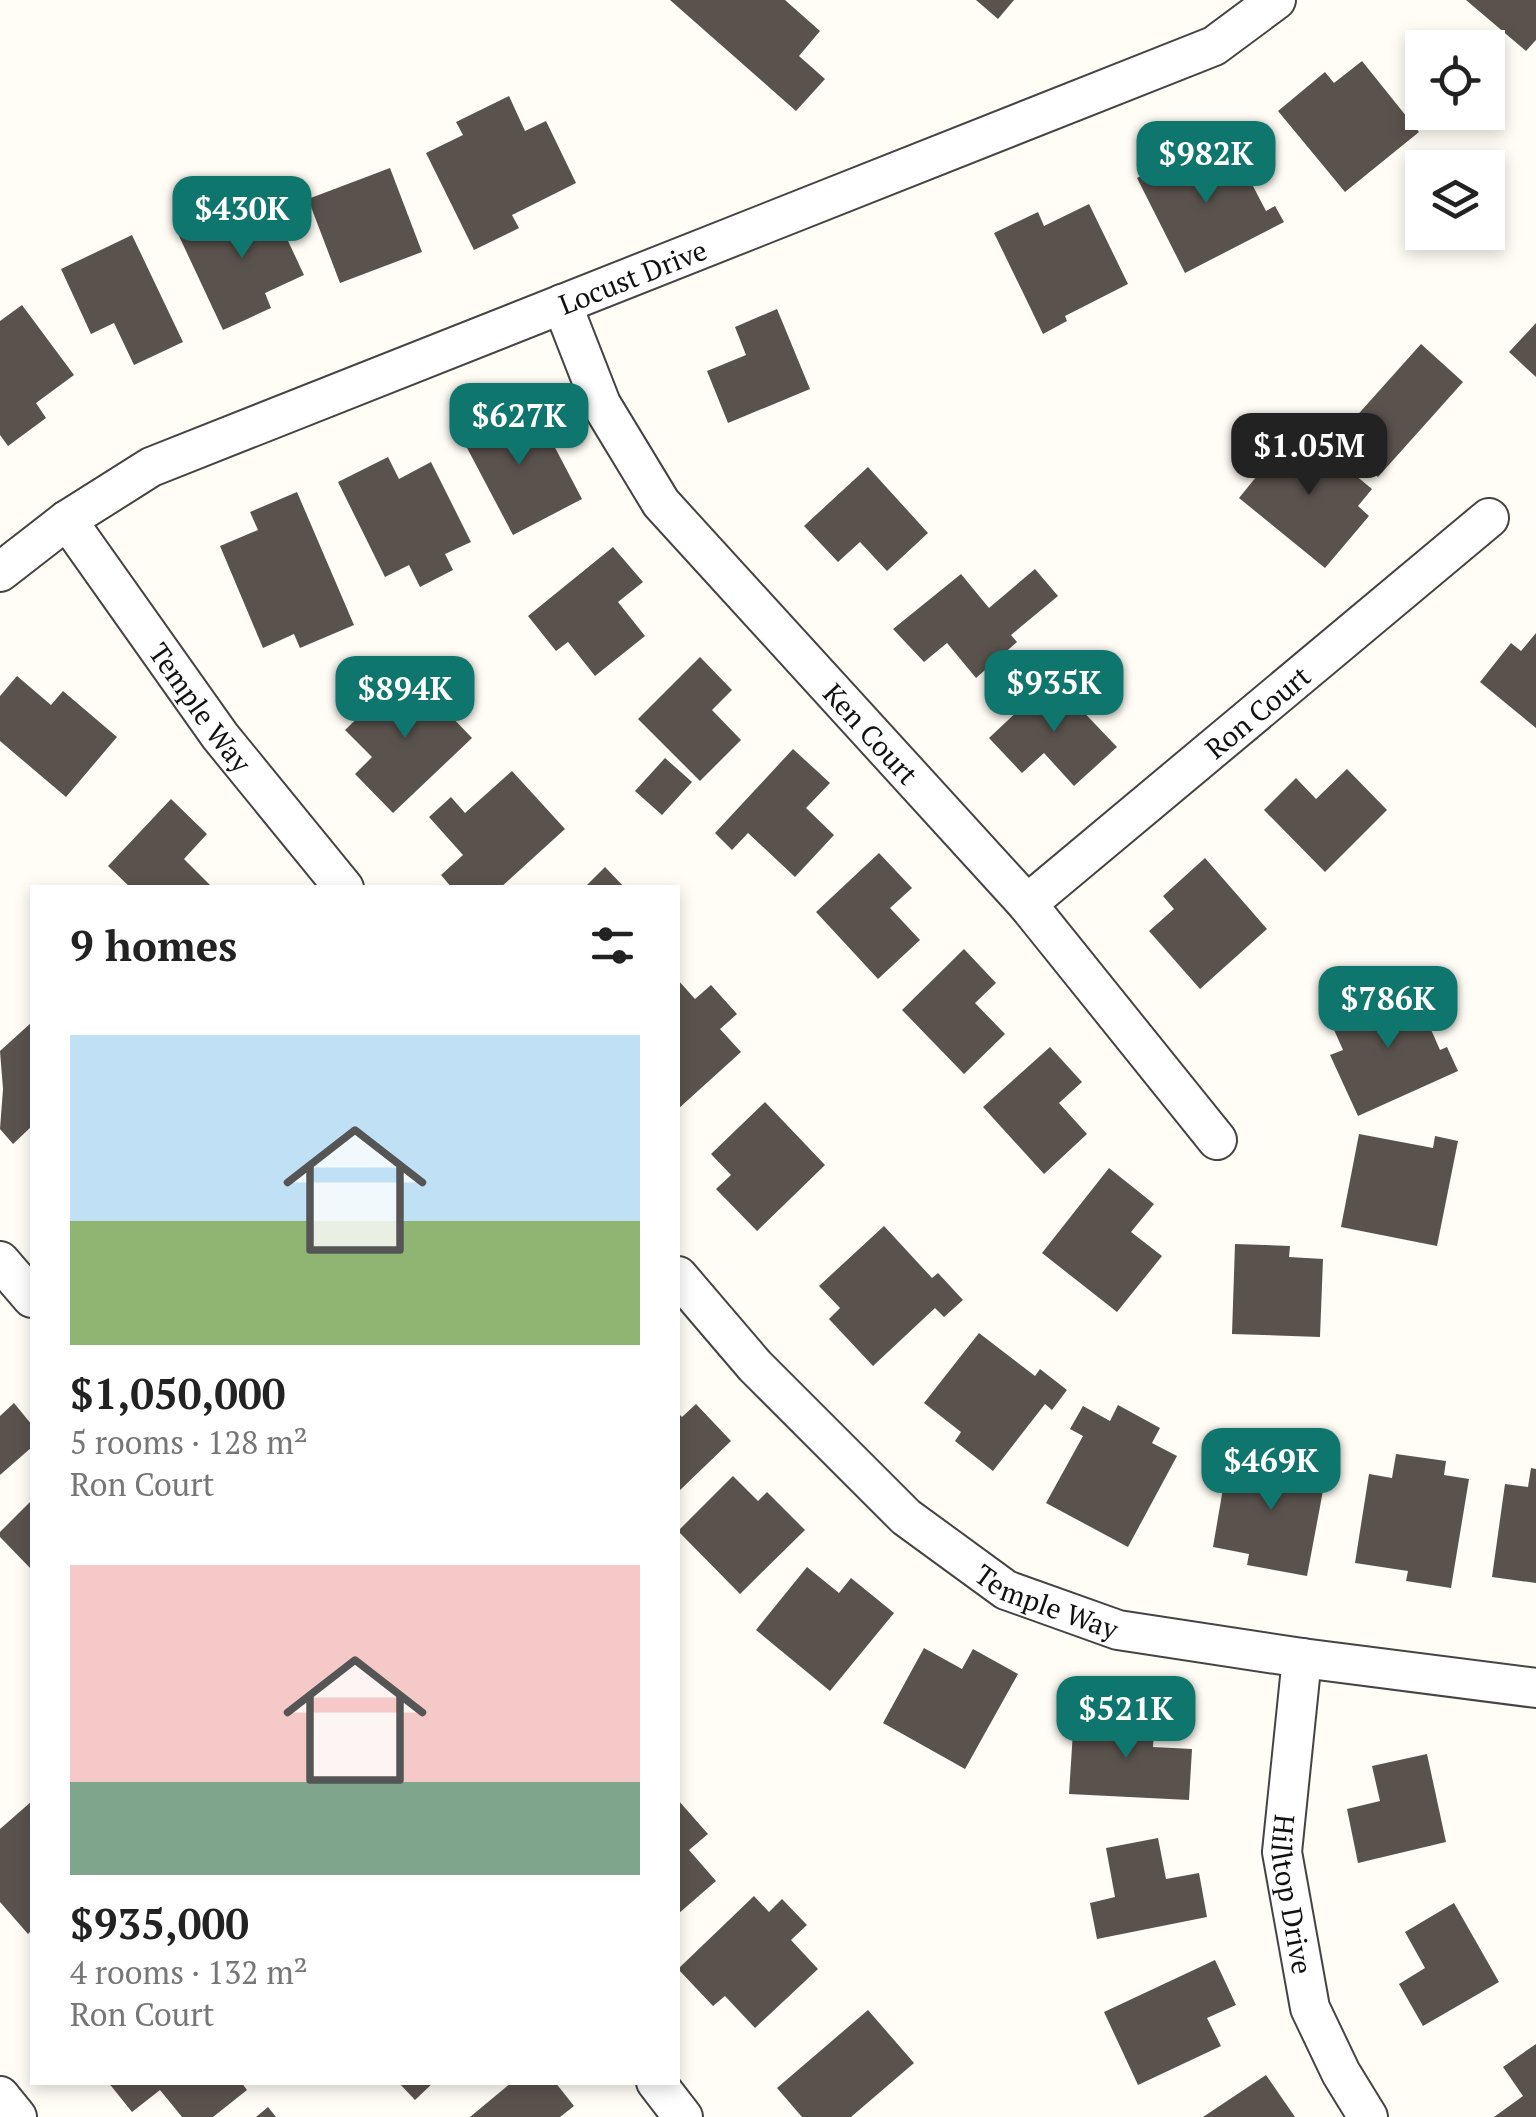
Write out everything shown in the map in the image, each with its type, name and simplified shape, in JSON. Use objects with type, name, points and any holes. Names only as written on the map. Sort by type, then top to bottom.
[{"type":"street","name":"Locust Drive","points":[[0,572],[67,520],[150,466],[1214,46],[1276,0]]},
{"type":"street","name":"Ken Court","points":[[562,304],[602,404],[660,503],[1027,904],[1216,1140]]},
{"type":"street","name":"Ron Court","points":[[1027,904],[1489,518]]},
{"type":"street","name":"Temple Way","points":[[67,520],[220,736],[342,885]]},
{"type":"street","points":[[0,1261],[30,1296]]},
{"type":"street","name":"Temple Way","points":[[680,1278],[755,1366],[906,1517],[1006,1590],[1118,1630],[1536,1688]]},
{"type":"street","name":"Hilltop Drive","points":[[1302,1658],[1282,1852],[1310,2008],[1341,2073],[1368,2117]]},
{"type":"street","points":[[658,2085],[683,2117]]},
{"type":"street","points":[[0,2096],[17,2117]]},
{"type":"building","points":[[670,0],[785,0],[820,31],[799,56],[825,79],[796,111]]},
{"type":"building","points":[[976,0],[1014,0],[998,19]]},
{"type":"building","points":[[1466,0],[1536,0],[1536,40],[1526,51]]},
{"type":"building","points":[[1362,61],[1405,115],[1405,130],[1419,132],[1345,192],[1278,111],[1325,72],[1334,83]]},
{"type":"building","points":[[509,96],[525,131],[546,121],[576,183],[512,215],[519,228],[474,250],[426,153],[463,135],[456,122]]},
{"type":"building","points":[[1232,146],[1266,211],[1275,206],[1284,222],[1185,273],[1137,178],[1187,152],[1195,166]]},
{"type":"building","points":[[390,168],[422,252],[340,283],[308,199]]},
{"type":"building","points":[[267,196],[304,275],[265,293],[271,308],[223,330],[179,236]]},
{"type":"building","points":[[1089,204],[1128,284],[1065,316],[1067,321],[1043,334],[994,233],[1038,212],[1044,226]]},
{"type":"building","points":[[132,235],[183,342],[134,365],[114,323],[91,334],[61,269]]},
{"type":"building","points":[[22,305],[74,375],[36,403],[46,418],[8,446],[0,435],[0,321]]},
{"type":"building","points":[[777,309],[810,389],[728,423],[707,371],[746,355],[735,327]]},
{"type":"building","points":[[1536,323],[1536,377],[1509,352]]},
{"type":"building","points":[[1421,344],[1463,382],[1378,477],[1336,439]]},
{"type":"building","points":[[502,403],[517,432],[540,419],[582,499],[513,535],[456,427]]},
{"type":"building","points":[[1297,427],[1372,489],[1358,506],[1369,516],[1325,568],[1239,498]]},
{"type":"building","points":[[388,457],[399,479],[431,462],[471,542],[445,554],[453,570],[420,587],[409,565],[385,577],[338,482]]},
{"type":"building","points":[[868,467],[928,533],[887,571],[860,542],[838,562],[804,526]]},
{"type":"building","points":[[297,492],[354,625],[300,648],[294,634],[263,648],[220,546],[258,530],[250,512]]},
{"type":"building","points":[[613,547],[643,582],[618,602],[645,636],[595,676],[568,642],[556,651],[528,616]]},
{"type":"building","points":[[1035,569],[1058,596],[1011,635],[1017,642],[976,678],[947,643],[924,662],[893,629],[961,574],[989,608]]},
{"type":"building","points":[[1536,633],[1536,728],[1480,682],[1511,643],[1521,651]]},
{"type":"building","points":[[700,657],[732,690],[712,710],[741,740],[700,781],[638,719]]},
{"type":"building","points":[[407,670],[472,738],[393,813],[355,774],[372,757],[345,730]]},
{"type":"building","points":[[17,676],[51,705],[63,691],[117,737],[66,797],[0,741],[0,696]]},
{"type":"building","points":[[1052,679],[1117,747],[1074,786],[1044,753],[1022,773],[989,738]]},
{"type":"building","points":[[793,749],[830,783],[806,808],[834,835],[795,877],[748,833],[732,850],[715,833]]},
{"type":"building","points":[[665,758],[692,782],[662,815],[635,791]]},
{"type":"building","points":[[1347,769],[1387,810],[1325,872],[1264,810],[1296,778],[1316,799]]},
{"type":"building","points":[[512,771],[565,829],[503,885],[449,885],[441,875],[463,855],[429,817],[451,797],[465,813]]},
{"type":"building","points":[[171,799],[207,834],[184,859],[210,885],[128,885],[108,866]]},
{"type":"building","points":[[879,853],[912,888],[890,908],[920,940],[878,979],[816,912]]},
{"type":"building","points":[[1205,858],[1267,929],[1200,989],[1149,931],[1174,909],[1163,896]]},
{"type":"building","points":[[605,867],[622,885],[587,885]]},
{"type":"building","points":[[964,949],[996,983],[975,1003],[1005,1034],[964,1074],[902,1010]]},
{"type":"building","points":[[680,982],[695,999],[711,985],[737,1014],[720,1029],[741,1052],[680,1107]]},
{"type":"building","points":[[1411,984],[1440,1050],[1447,1047],[1458,1071],[1358,1116],[1330,1055],[1343,1050],[1330,1021]]},
{"type":"building","points":[[30,1024],[30,1128],[13,1144],[0,1129],[0,1051]]},
{"type":"building","points":[[1050,1047],[1082,1082],[1059,1103],[1087,1134],[1044,1174],[983,1107]]},
{"type":"building","points":[[765,1102],[825,1165],[757,1231],[716,1189],[731,1175],[711,1154]]},
{"type":"building","points":[[1359,1134],[1433,1148],[1435,1136],[1458,1141],[1437,1246],[1341,1227]]},
{"type":"building","points":[[1109,1168],[1154,1204],[1131,1232],[1162,1256],[1117,1312],[1042,1253]]},
{"type":"building","points":[[884,1226],[932,1278],[938,1273],[963,1300],[944,1317],[935,1308],[873,1366],[829,1319],[840,1308],[819,1286]]},
{"type":"building","points":[[1235,1244],[1290,1246],[1289,1257],[1323,1259],[1320,1337],[1232,1334]]},
{"type":"building","points":[[979,1333],[1035,1376],[1040,1369],[1067,1390],[1052,1410],[1045,1404],[993,1471],[955,1441],[961,1432],[924,1403]]},
{"type":"building","points":[[14,1403],[30,1423],[30,1449],[0,1475],[0,1416]]},
{"type":"building","points":[[696,1404],[731,1441],[680,1490],[680,1415]]},
{"type":"building","points":[[1118,1405],[1160,1428],[1152,1443],[1177,1456],[1128,1547],[1046,1503],[1083,1436],[1070,1429],[1083,1406],[1110,1421]]},
{"type":"building","points":[[1396,1454],[1446,1461],[1444,1475],[1469,1479],[1451,1588],[1406,1581],[1408,1571],[1355,1563],[1369,1474],[1392,1478]]},
{"type":"building","points":[[1294,1458],[1328,1464],[1307,1576],[1247,1565],[1249,1554],[1213,1547],[1228,1459],[1292,1470]]},
{"type":"building","points":[[1531,1468],[1536,1469],[1536,1583],[1492,1577],[1505,1484],[1528,1487]]},
{"type":"building","points":[[733,1476],[758,1501],[767,1492],[805,1530],[740,1594],[680,1529]]},
{"type":"building","points":[[30,1502],[30,1568],[0,1537],[0,1532]]},
{"type":"building","points":[[807,1567],[839,1593],[851,1578],[894,1613],[830,1691],[756,1630]]},
{"type":"building","points":[[924,1648],[962,1669],[973,1649],[1018,1674],[965,1769],[883,1723]]},
{"type":"building","points":[[1074,1716],[1155,1720],[1153,1747],[1192,1749],[1189,1800],[1069,1794]]},
{"type":"building","points":[[1427,1754],[1446,1842],[1358,1863],[1347,1809],[1380,1801],[1372,1766]]},
{"type":"building","points":[[680,1802],[708,1834],[689,1850],[716,1881],[680,1912]]},
{"type":"building","points":[[30,1803],[28,1934],[0,1902],[0,1829]]},
{"type":"building","points":[[1158,1838],[1166,1879],[1199,1873],[1207,1917],[1097,1939],[1090,1903],[1115,1897],[1106,1848]]},
{"type":"building","points":[[754,1896],[769,1912],[782,1899],[807,1925],[791,1940],[818,1969],[755,2028],[725,1996],[713,2006],[680,1967]]},
{"type":"building","points":[[1454,1903],[1499,1982],[1423,2026],[1399,1984],[1425,1968],[1405,1932]]},
{"type":"building","points":[[1215,1960],[1236,2005],[1207,2018],[1221,2046],[1138,2085],[1104,2012]]},
{"type":"building","points":[[868,2010],[914,2063],[851,2117],[802,2117],[777,2088]]},
{"type":"building","points":[[1536,2044],[1536,2117],[1494,2117],[1523,2096],[1503,2067]]},
{"type":"building","points":[[1266,2075],[1295,2117],[1203,2117]]},
{"type":"building","points":[[110,2085],[243,2085],[247,2090],[213,2117],[182,2117],[160,2090],[132,2112]]},
{"type":"building","points":[[401,2085],[431,2085],[415,2100]]},
{"type":"building","points":[[508,2085],[557,2085],[574,2106],[560,2117],[470,2117]]},
{"type":"building","points":[[268,2107],[276,2117],[256,2117]]}]
